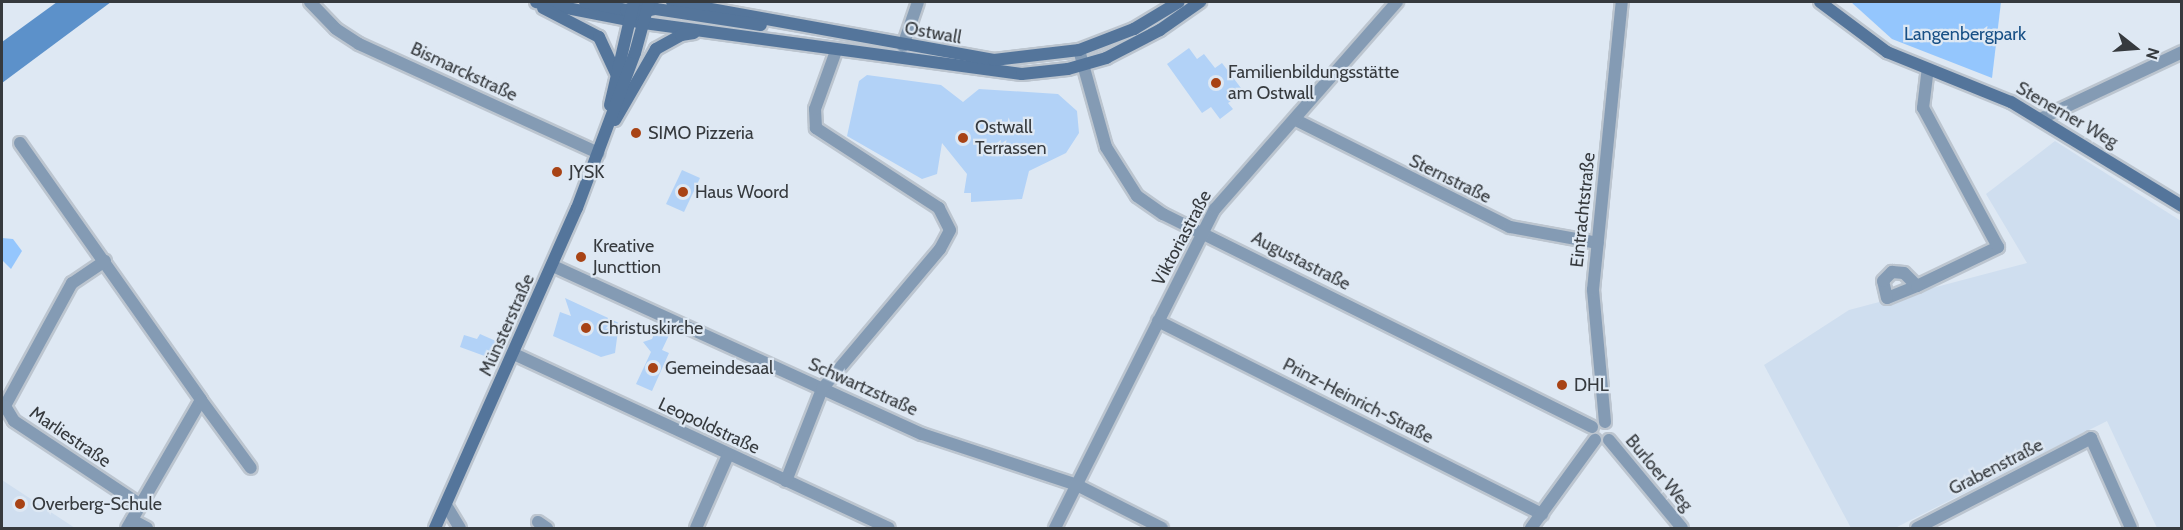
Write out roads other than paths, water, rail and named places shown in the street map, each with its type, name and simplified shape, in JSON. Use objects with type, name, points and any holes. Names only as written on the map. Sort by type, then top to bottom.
[{"type":"main road","points":[[529,2],[599,37],[616,73]]},
{"type":"main road","points":[[536,2],[632,10],[648,4],[737,25],[793,26]]},
{"type":"main road","points":[[585,2],[632,10]]},
{"type":"main road","name":"Ostwall","points":[[672,2],[903,46],[994,60],[1079,50],[1134,29],[1179,2]]},
{"type":"main road","name":"Ostwall","points":[[632,10],[644,23],[1003,74],[1084,65],[1127,49],[1200,2]]},
{"type":"main road","name":"Stenerner Weg","points":[[1820,2],[1872,44],[2042,118],[2181,207]]},
{"type":"main road","name":"Münsterstraße","points":[[435,528],[553,266],[606,133],[644,23],[648,4]]},
{"type":"main road","name":"Münsterstraße","points":[[606,133],[616,73],[632,10]]},
{"type":"main road","name":"Ostwall","points":[[606,133],[656,50],[681,35],[710,32]]},
{"type":"street","name":"Bismarckstraße","points":[[310,2],[321,15],[359,44],[598,153]]},
{"type":"street","points":[[319,2],[321,15]]},
{"type":"street","points":[[903,46],[918,2]]},
{"type":"street","name":"Viktoriastraße","points":[[1054,528],[1203,233],[1227,193],[1296,120],[1397,2]]},
{"type":"street","name":"Eintrachtstraße","points":[[1609,440],[1612,430],[1605,422],[1593,311],[1622,2]]},
{"type":"street","name":"Augustastraße","points":[[1079,50],[1116,168],[1137,196],[1203,233],[1592,427]]},
{"type":"street","points":[[786,481],[822,389],[940,249],[950,230],[948,218],[939,208],[816,128],[815,110],[836,51]]},
{"type":"street","points":[[2042,118],[2181,52]]},
{"type":"street","points":[[1917,286],[1998,247],[1923,108],[1928,69]]},
{"type":"street","name":"Sternstraße","points":[[1296,120],[1510,227],[1598,243]]},
{"type":"street","points":[[20,143],[251,468]]},
{"type":"street","name":"Marliestraße","points":[[105,261],[72,283],[5,406],[14,421],[141,505]]},
{"type":"street","name":"Schwartzstraße","points":[[553,266],[922,434],[1077,485],[1162,528]]},
{"type":"street","name":"Prinz-Heinrich-Straße","points":[[1158,321],[1542,514]]},
{"type":"street","name":"Leopoldstraße","points":[[514,354],[889,528]]},
{"type":"street","points":[[147,528],[130,524],[201,400]]},
{"type":"street","points":[[1531,528],[1595,440],[1592,427],[1605,422]]},
{"type":"street","name":"Grabenstraße","points":[[1917,528],[2091,438],[2131,528]]},
{"type":"street","points":[[1595,440],[1609,440]]},
{"type":"street","name":"Burloer Weg","points":[[1609,440],[1682,528]]},
{"type":"street","points":[[696,528],[728,455]]},
{"type":"street","points":[[446,504],[460,528]]},
{"type":"place","name":"Familienbildungsstätte am Ostwall","points":[[1216,83]]},
{"type":"place","name":"SIMO Pizzeria","points":[[636,133]]},
{"type":"place","name":"Ostwall Terrassen","points":[[963,138]]},
{"type":"place","name":"JYSK","points":[[557,172]]},
{"type":"place","name":"Haus Woord","points":[[683,192]]},
{"type":"place","name":"Kreative Juncttion","points":[[581,257]]},
{"type":"place","name":"Christuskirche","points":[[586,328]]},
{"type":"place","name":"Gemeindesaal","points":[[653,368]]},
{"type":"place","name":"DHL","points":[[1562,385]]},
{"type":"place","name":"Overberg-Schule","points":[[20,504]]},
{"type":"park label","name":"Langenbergpark","points":[[1965,34]]}]
